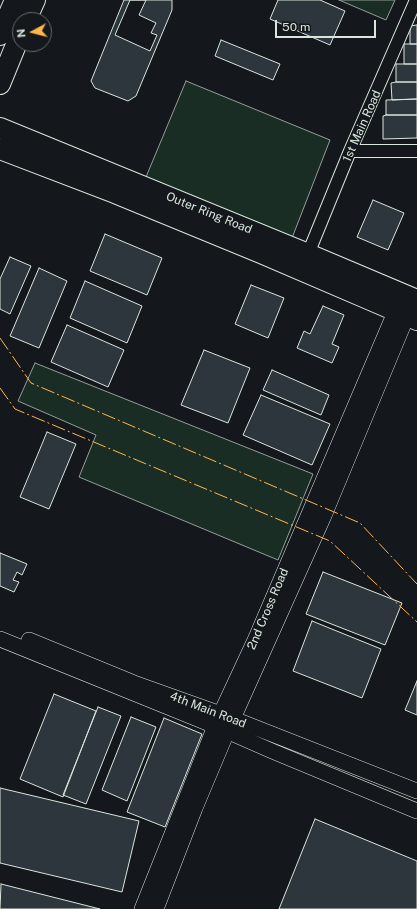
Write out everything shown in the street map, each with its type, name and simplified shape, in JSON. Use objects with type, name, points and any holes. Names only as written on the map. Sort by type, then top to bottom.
[{"type":"highway","points":[[0,35],[15,0]]},
{"type":"highway","points":[[30,12],[35,0]]},
{"type":"highway","points":[[0,84],[13,52]]},
{"type":"highway","name":"Outer Ring Road","points":[[0,128],[308,254],[409,311]]},
{"type":"highway","name":"Outer Ring Road","points":[[0,149],[115,193],[409,311]]},
{"type":"street","name":"1st Main Road","points":[[308,254],[350,152],[416,0]]},
{"type":"street","points":[[350,152],[417,151]]},
{"type":"street","name":"2nd Cross Road","points":[[142,909],[224,723],[323,518],[409,311]]},
{"type":"street","name":"4th Main Road","points":[[0,629],[134,683],[417,811]]},
{"type":"street","points":[[0,639],[224,723],[195,808],[156,909]]},
{"type":"street","name":"4th Main Road","points":[[224,723],[417,791]]},
{"type":"green space","points":[[339,0],[395,0],[386,20]]},
{"type":"green space","points":[[186,81],[330,140],[292,238],[146,177]]},
{"type":"green space","points":[[35,363],[313,474],[278,560],[79,477],[96,435],[18,401]]},
{"type":"building","points":[[124,0],[172,0],[172,10],[136,96],[128,101],[95,88],[91,81]]},
{"type":"building","points":[[130,0],[146,0],[139,15],[156,23],[151,33],[157,35],[150,51],[115,35]]},
{"type":"building","points":[[278,0],[320,0],[345,11],[330,45],[270,19]]},
{"type":"building","points":[[417,25],[417,44],[410,44],[410,26]]},
{"type":"building","points":[[221,40],[280,64],[273,80],[215,56]]},
{"type":"building","points":[[404,44],[417,44],[417,64],[404,64]]},
{"type":"building","points":[[396,64],[417,64],[417,82],[396,82]]},
{"type":"building","points":[[417,82],[417,99],[392,100],[391,83]]},
{"type":"building","points":[[417,99],[417,115],[386,115],[386,100]]},
{"type":"building","points":[[417,115],[417,138],[383,139],[383,116]]},
{"type":"building","points":[[373,200],[404,213],[388,250],[357,237]]},
{"type":"building","points":[[105,234],[162,258],[147,295],[90,271]]},
{"type":"building","points":[[10,257],[31,266],[10,314],[0,309],[0,279]]},
{"type":"building","points":[[39,268],[67,281],[39,348],[10,336]]},
{"type":"building","points":[[85,281],[142,306],[127,343],[70,318]]},
{"type":"building","points":[[251,285],[284,298],[268,338],[235,324]]},
{"type":"building","points":[[323,306],[344,315],[332,344],[339,347],[332,363],[297,348],[304,331],[310,334]]},
{"type":"building","points":[[67,325],[124,350],[108,387],[51,362]]},
{"type":"building","points":[[204,350],[250,368],[228,423],[181,405]]},
{"type":"building","points":[[272,370],[329,395],[321,415],[263,390]]},
{"type":"building","points":[[261,395],[330,424],[312,465],[243,435]]},
{"type":"building","points":[[47,432],[76,444],[49,509],[20,497]]},
{"type":"building","points":[[0,553],[27,564],[22,575],[17,572],[13,580],[19,582],[14,592],[0,586]]},
{"type":"building","points":[[323,572],[402,603],[385,645],[306,614]]},
{"type":"building","points":[[312,621],[381,649],[362,698],[293,671]]},
{"type":"building","points":[[417,681],[417,715],[405,710]]},
{"type":"building","points":[[54,694],[96,711],[63,797],[20,779]]},
{"type":"building","points":[[98,707],[121,716],[86,804],[63,795]]},
{"type":"building","points":[[131,717],[156,727],[127,801],[102,790]]},
{"type":"building","points":[[164,718],[202,734],[165,827],[127,812]]},
{"type":"building","points":[[0,788],[139,821],[122,892],[0,863]]},
{"type":"building","points":[[315,819],[417,861],[417,909],[279,909]]},
{"type":"building","points":[[1,884],[100,909],[0,909]]},
{"type":"power","points":[[0,338],[31,383],[360,523],[417,584]]},
{"type":"power","points":[[0,388],[15,409],[330,541],[417,622]]}]
